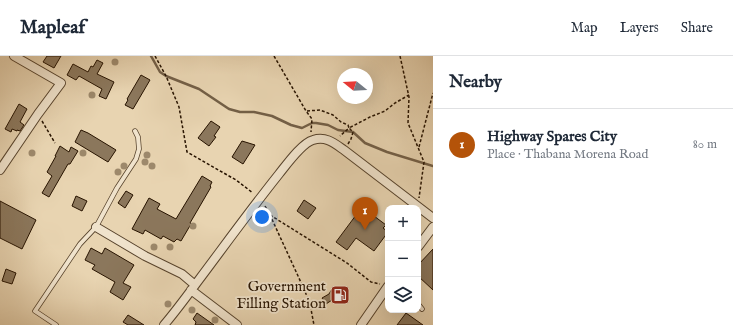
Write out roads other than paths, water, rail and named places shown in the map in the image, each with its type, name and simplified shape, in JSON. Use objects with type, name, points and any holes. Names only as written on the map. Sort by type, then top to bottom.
[{"type":"street","points":[[0,169],[61,84],[14,56]]},
{"type":"street","points":[[164,325],[260,198],[295,155],[312,140],[323,138],[332,142],[433,218]]},
{"type":"street","points":[[96,227],[145,256],[182,274],[193,288],[237,325]]},
{"type":"street","points":[[421,243],[433,227]]},
{"type":"street","points":[[361,325],[385,290]]},
{"type":"lane","points":[[56,325],[35,311],[80,244],[96,227],[117,188],[136,159],[139,150],[138,137],[135,131]]},
{"type":"waterway","points":[[151,56],[160,72],[166,76],[199,89],[229,109],[272,116],[291,125],[302,128],[312,123],[328,125],[338,130],[353,132],[365,143],[387,152],[433,166]]},
{"type":"place","name":"Highway Spares City","points":[[365,230]]},
{"type":"place","name":"Government Filling Station","points":[[340,295]]}]
